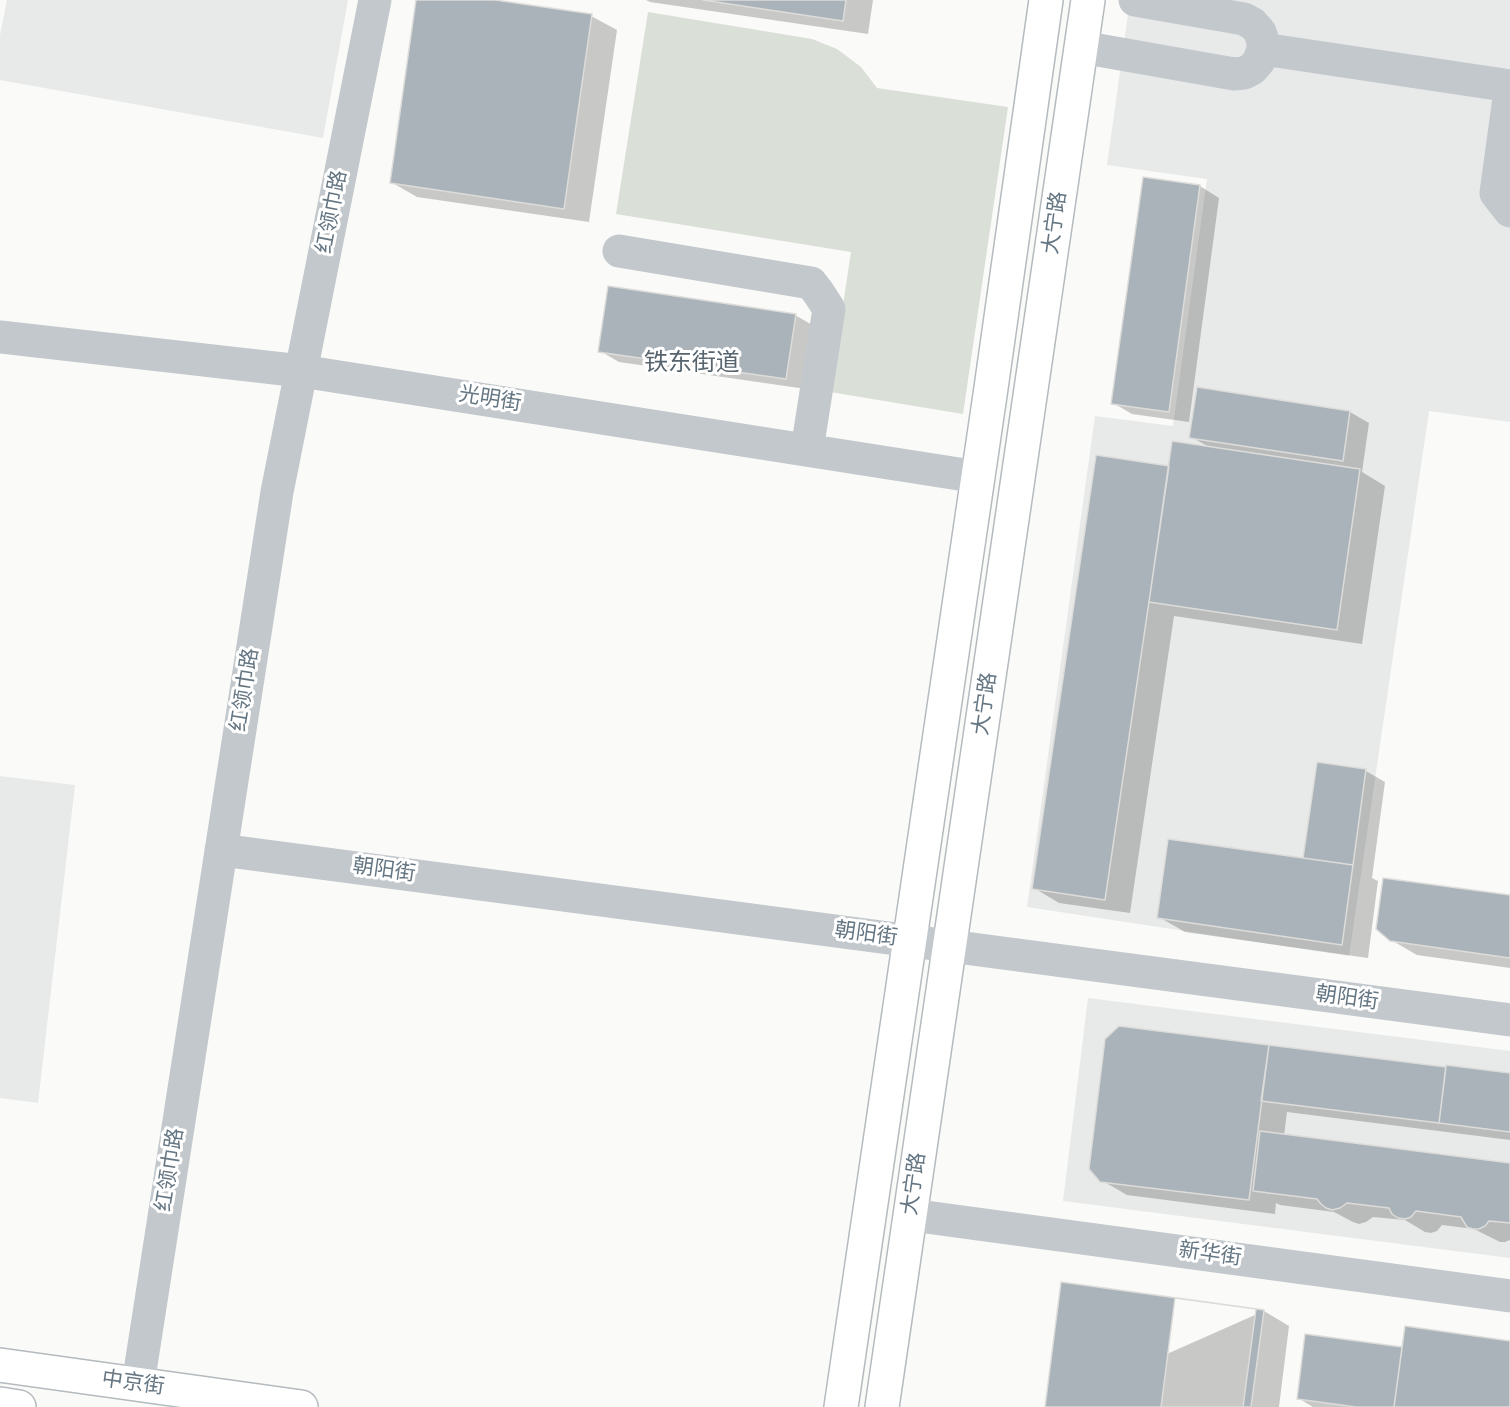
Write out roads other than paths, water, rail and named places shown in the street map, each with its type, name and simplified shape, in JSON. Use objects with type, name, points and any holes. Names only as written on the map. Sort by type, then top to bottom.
[{"type":"main road","name":"大宁路","points":[[841,1407],[1046,0]]},
{"type":"main road","name":"大宁路","points":[[882,1407],[1088,0]]},
{"type":"main road","name":"中京街","points":[[0,1365],[301,1407]]},
{"type":"main road","points":[[0,1404],[19,1407]]},
{"type":"street","name":"红领巾路","points":[[138,1384],[277,492],[375,0]]},
{"type":"street","points":[[1081,47],[1234,74],[1252,69],[1259,61],[1263,49],[1260,33],[1253,24],[1244,19],[1135,0]]},
{"type":"street","points":[[1263,49],[1510,86]]},
{"type":"street","points":[[1510,91],[1496,193],[1510,211]]},
{"type":"street","points":[[619,251],[811,284],[819,292],[829,309],[807,450]]},
{"type":"street","name":"光明街","points":[[0,337],[301,371],[978,477]]},
{"type":"street","name":"朝阳街","points":[[221,850],[1510,1020]]},
{"type":"street","name":"新华街","points":[[910,1215],[1510,1296]]},
{"type":"district","name":"铁东街道","points":[[692,364]]}]
